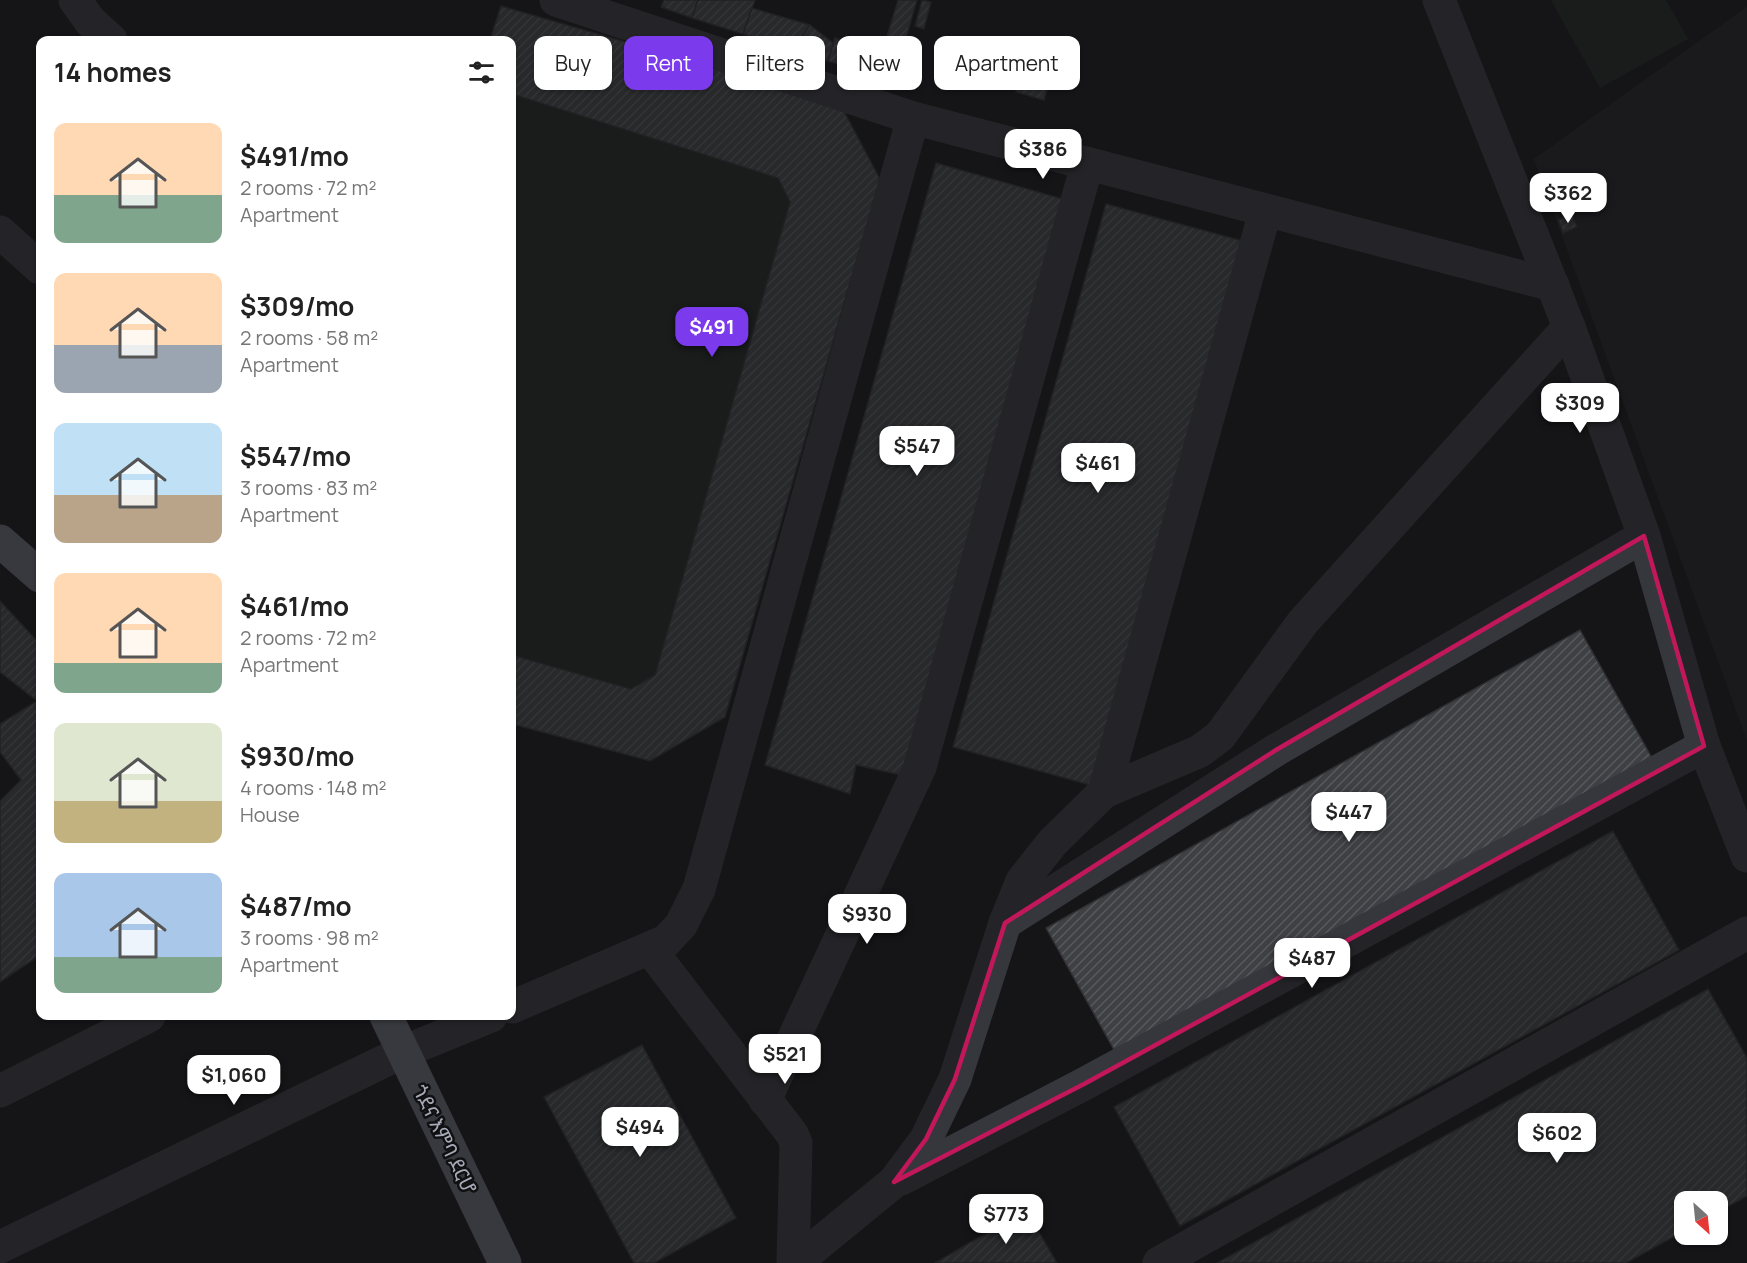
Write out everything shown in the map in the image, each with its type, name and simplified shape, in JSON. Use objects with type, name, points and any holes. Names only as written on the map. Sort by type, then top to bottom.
[{"type":"highway","points":[[0,541],[36,572]]},
{"type":"highway","name":"ጎደና እምባ ደርሆ","points":[[388,1020],[505,1263]]},
{"type":"street","points":[[75,0],[90,21],[107,36]]},
{"type":"street","points":[[556,0],[913,118],[1265,212],[1553,285]]},
{"type":"street","points":[[1439,0],[1569,327],[1644,536],[1704,746],[1747,856]]},
{"type":"street","points":[[516,1005],[666,942],[681,925],[699,889],[913,118]]},
{"type":"street","points":[[765,1100],[920,767],[1087,165]]},
{"type":"street","points":[[1104,792],[1265,212]]},
{"type":"street","points":[[0,232],[36,264]]},
{"type":"street","points":[[894,1182],[926,1139],[955,1079],[1005,923],[1022,881],[1053,843],[1104,792],[1200,751],[1220,736],[1303,622],[1569,327]]},
{"type":"street","points":[[1005,923],[1276,750],[1644,536]]},
{"type":"street","points":[[794,1263],[894,1182],[1084,1084],[1704,746]]},
{"type":"street","points":[[1159,1263],[1747,933]]},
{"type":"street","points":[[650,949],[792,1134],[796,1143],[794,1263]]},
{"type":"street","points":[[0,1091],[141,1020]]},
{"type":"street","points":[[0,1247],[403,1052],[481,1020]]},
{"type":"highlighted area","points":[[1644,536],[1704,746],[1084,1084],[894,1182],[926,1139],[955,1079],[1005,923],[1276,750]]},
{"type":"shaded area","points":[[1551,0],[1666,0],[1688,39],[1600,88]]},
{"type":"shaded area","points":[[501,6],[605,36],[534,36],[534,90],[612,90],[612,38],[624,42],[624,90],[713,90],[713,67],[725,71],[725,90],[792,90],[840,104],[880,179],[725,717],[650,761],[516,725],[516,36],[491,36]]},
{"type":"shaded area","points":[[1747,7],[1747,740],[1534,159]]},
{"type":"building","points":[[664,0],[698,0],[692,18],[661,7]]},
{"type":"building","points":[[698,0],[755,0],[743,34],[692,18]]},
{"type":"building","points":[[898,0],[917,0],[907,36],[887,36]]},
{"type":"building","points":[[922,0],[931,2],[924,29],[915,26]]},
{"type":"building","points":[[501,6],[605,36],[534,36],[534,90],[612,90],[612,38],[624,42],[624,90],[713,90],[713,67],[725,71],[725,90],[792,90],[840,104],[880,179],[725,717],[650,761],[516,725],[516,656],[631,689],[655,675],[790,202],[778,178],[516,95],[516,36],[491,36]]},
{"type":"building","points":[[752,8],[810,25],[802,36],[743,34]]},
{"type":"building","points":[[810,25],[824,36],[802,36]]},
{"type":"building","points":[[825,37],[833,43],[828,61],[825,60]]},
{"type":"building","points":[[835,38],[837,39],[837,64],[828,61]]},
{"type":"building","points":[[1017,90],[1047,90],[1044,100],[1016,92]]},
{"type":"building","points":[[936,163],[1070,201],[901,775],[856,765],[850,794],[765,765]]},
{"type":"building","points":[[1106,204],[1243,241],[1090,785],[953,747]]},
{"type":"building","points":[[1572,214],[1577,227],[1563,233],[1558,220]]},
{"type":"building","points":[[0,601],[36,640],[36,700],[0,672]]},
{"type":"building","points":[[1580,630],[1652,758],[1118,1057],[1046,928]]},
{"type":"building","points":[[36,702],[36,958],[0,982],[0,801],[21,780],[0,752],[0,724]]},
{"type":"building","points":[[1613,831],[1679,950],[1180,1226],[1114,1107]]},
{"type":"building","points":[[1708,989],[1747,1058],[1747,1196],[1728,1206],[1728,1191],[1674,1191],[1674,1237],[1626,1263],[1217,1263]]},
{"type":"building","points":[[642,1045],[736,1218],[654,1263],[634,1263],[544,1097]]},
{"type":"building","points":[[1026,1210],[1057,1263],[935,1263]]}]
